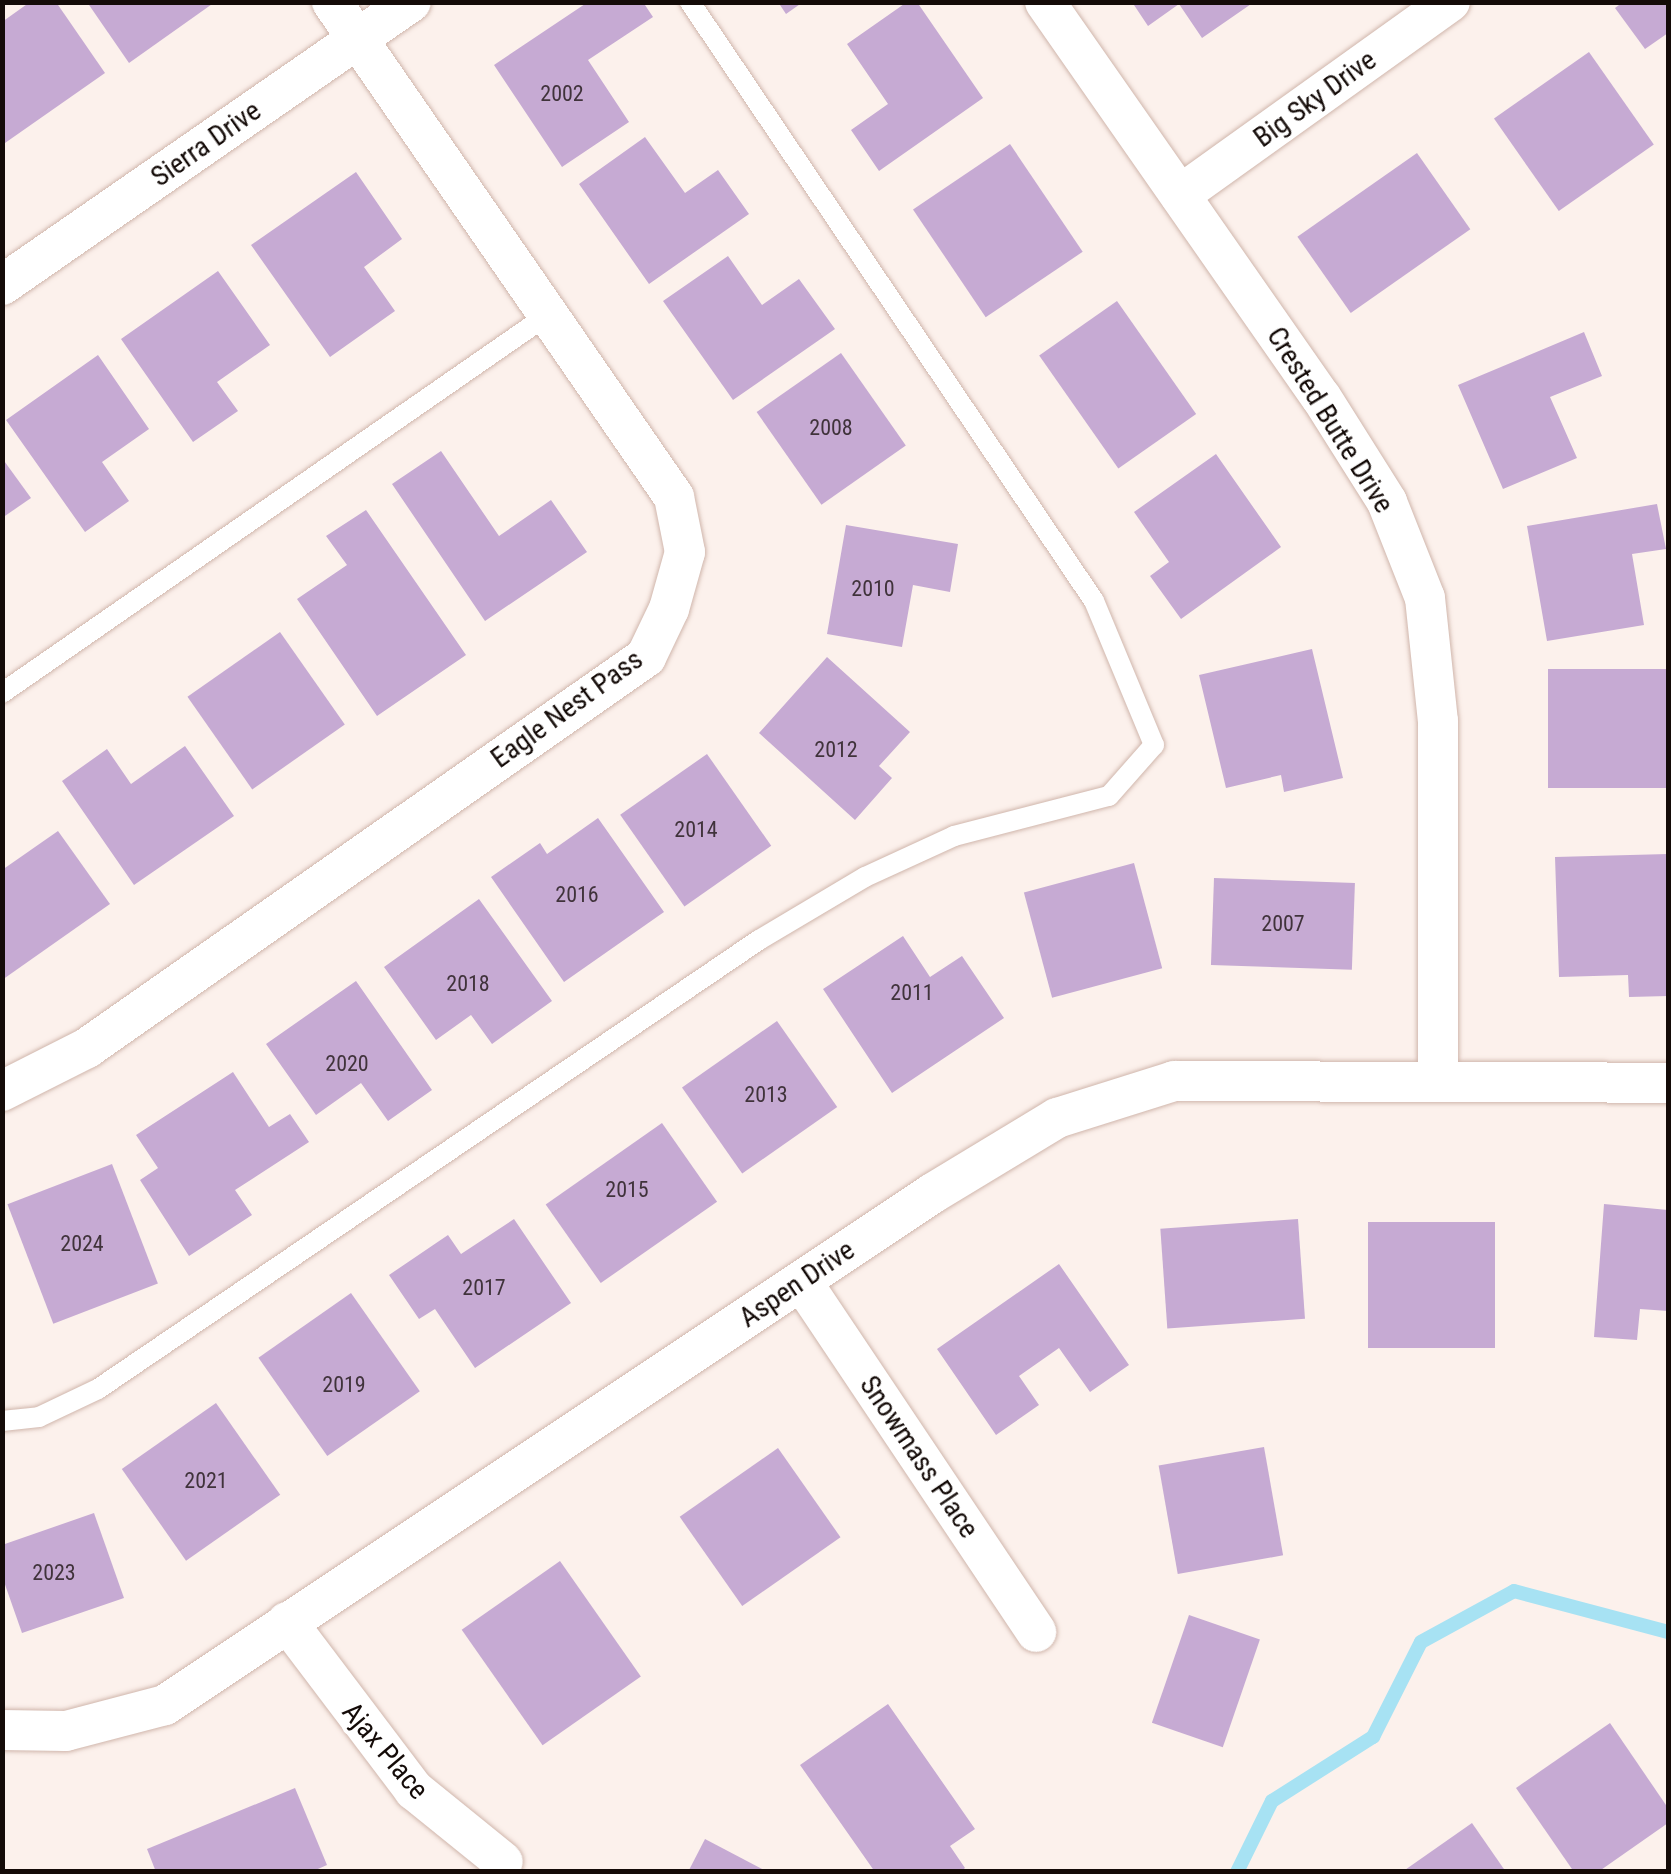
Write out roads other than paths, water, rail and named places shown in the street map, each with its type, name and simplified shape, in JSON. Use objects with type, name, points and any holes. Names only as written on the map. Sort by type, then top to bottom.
[{"type":"street","name":"Eagle Nest Pass","points":[[2,1091],[87,1048],[646,657],[669,609],[684,552],[674,497],[332,2]]},
{"type":"street","name":"Sierra Drive","points":[[2,286],[410,2]]},
{"type":"street","name":"Crested Butte Drive","points":[[1045,2],[1386,502],[1424,598],[1438,720],[1438,1080]]},
{"type":"street","name":"Big Sky Drive","points":[[1180,195],[1450,2]]},
{"type":"street","name":"Aspen Drive","points":[[2,1730],[66,1731],[165,1705],[932,1193],[1074,1113],[1174,1082],[1668,1083]]},
{"type":"street","name":"Snowmass Place","points":[[802,1282],[1036,1632]]},
{"type":"street","name":"Ajax Place","points":[[287,1622],[414,1790],[503,1862]]},
{"type":"lane","points":[[2,1421],[39,1417],[98,1388],[759,940],[865,877],[954,836],[1110,796],[1154,745],[1094,601],[690,2]]},
{"type":"lane","points":[[2,693],[548,314]]},
{"type":"waterway","points":[[1237,1872],[1272,1801],[1373,1737],[1421,1642],[1514,1591],[1668,1632]]}]
